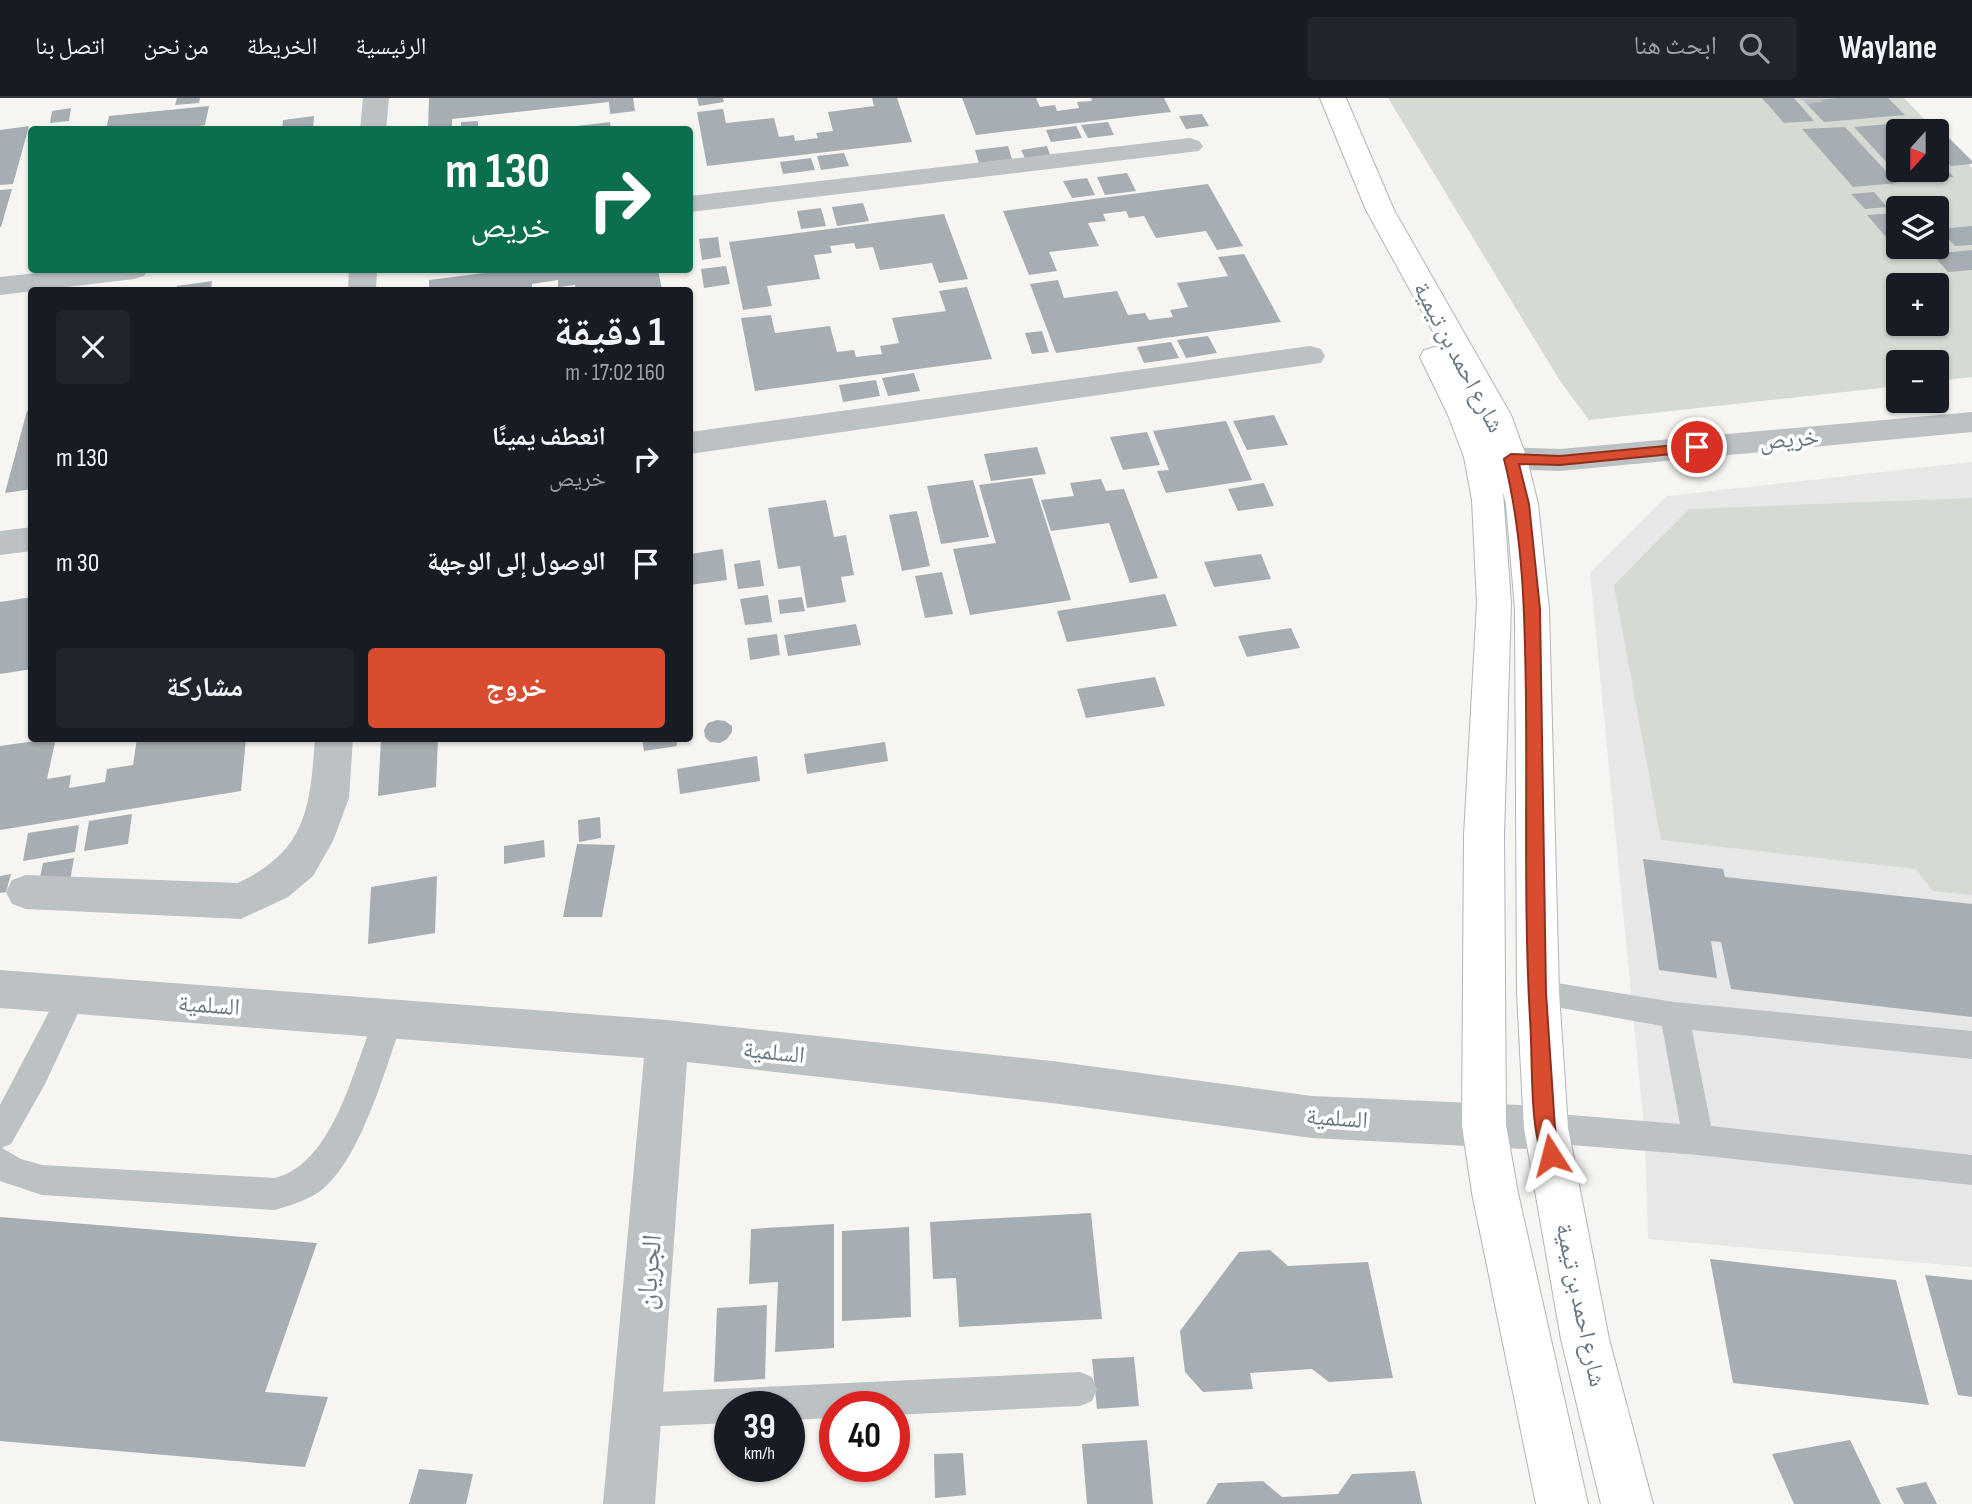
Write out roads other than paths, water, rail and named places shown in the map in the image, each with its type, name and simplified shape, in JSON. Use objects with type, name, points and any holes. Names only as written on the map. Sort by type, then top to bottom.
[{"type":"street","points":[[373,126],[376,98]]},
{"type":"street","name":"شارع احمد بن تيمية","points":[[1308,98],[1354,212],[1445,374],[1464,415],[1495,458],[1522,504],[1532,609],[1538,993],[1546,1128],[1585,1339],[1627,1504]]},
{"type":"street","name":"شارع احمد بن تيمية","points":[[1333,98],[1380,210],[1474,373],[1495,415],[1495,458],[1488,500],[1494,603],[1484,835],[1484,1125],[1495,1193],[1562,1504]]},
{"type":"street","points":[[693,204],[1190,146]]},
{"type":"street","points":[[0,286],[109,273]]},
{"type":"street","points":[[693,443],[1310,356]]},
{"type":"street","name":"خريص","points":[[1495,458],[1560,460],[1972,422]]},
{"type":"street","points":[[0,544],[28,540]]},
{"type":"street","points":[[26,892],[241,901],[274,885],[299,864],[313,841],[330,798],[334,742]]},
{"type":"street","name":"السلمية","points":[[0,989],[667,1040],[1052,1082],[1312,1117],[1546,1128]]},
{"type":"street","name":"الجريان","points":[[629,1504],[667,1040]]},
{"type":"lane","points":[[1809,99],[1815,98]]},
{"type":"lane","points":[[1538,993],[1674,1015],[1972,1045]]},
{"type":"lane","points":[[0,1134],[34,1074],[73,994]]},
{"type":"lane","points":[[1674,1015],[1698,1140]]},
{"type":"lane","points":[[0,1162],[13,1172],[42,1180],[275,1194],[293,1189],[317,1174],[327,1161],[358,1102],[388,1019]]},
{"type":"lane","points":[[1546,1128],[1698,1140],[1972,1170]]},
{"type":"lane","points":[[636,1410],[1080,1389]]}]
